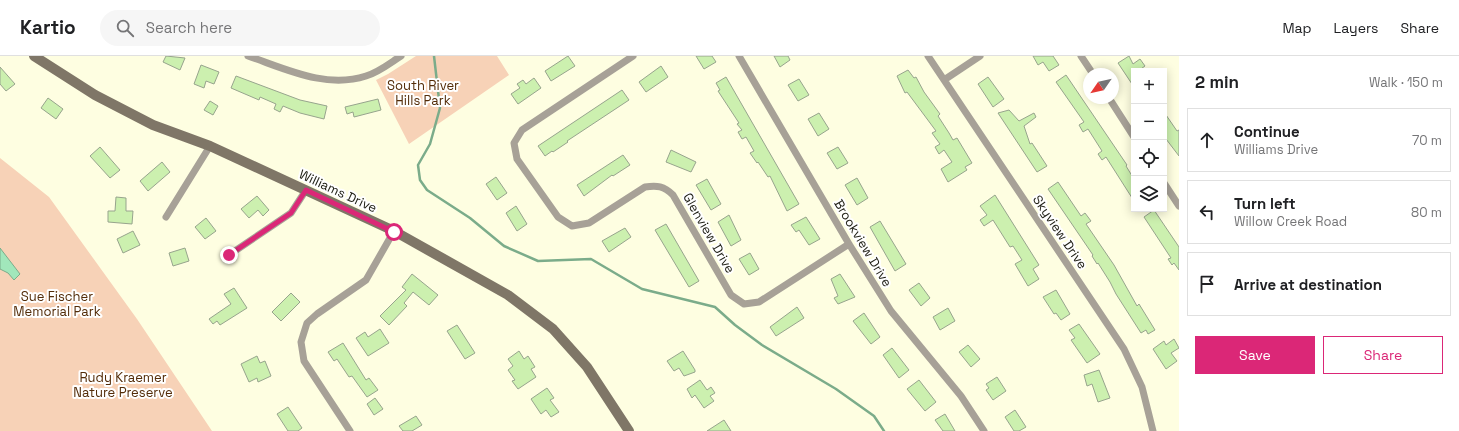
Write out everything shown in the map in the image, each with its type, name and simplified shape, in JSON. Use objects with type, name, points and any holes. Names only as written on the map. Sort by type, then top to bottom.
[{"type":"main road","name":"Williams Drive","points":[[34,56],[95,95],[153,125],[210,146],[306,190],[394,232],[508,294],[553,329],[587,367],[629,431]]},
{"type":"street","points":[[248,56],[312,78],[339,81],[366,76],[401,56]]},
{"type":"street","name":"Glenview Drive","points":[[633,56],[522,130],[514,143],[517,159],[558,217],[572,226],[589,223],[645,186],[656,185],[666,188],[673,195],[731,295],[744,304],[759,302],[849,244]]},
{"type":"street","name":"Brookview Drive","points":[[739,56],[849,244],[891,311],[961,396],[984,431]]},
{"type":"street","name":"Skyview Drive","points":[[928,56],[1124,349],[1142,387],[1153,431]]},
{"type":"street","points":[[944,80],[980,56]]},
{"type":"street","points":[[1081,56],[1089,68]]},
{"type":"street","points":[[1113,104],[1131,132]]},
{"type":"street","points":[[166,217],[210,146]]},
{"type":"street","points":[[1167,188],[1179,206]]},
{"type":"street","points":[[229,255],[291,213],[306,190]]},
{"type":"street","points":[[350,431],[304,361],[301,342],[307,323],[317,314],[366,280],[394,232]]},
{"type":"green space","name":"South River Hills Park","points":[[416,56],[497,56],[509,75],[409,144],[376,80]]},
{"type":"green space","points":[[0,158],[49,197],[137,319],[212,431],[0,431]]},
{"type":"shaded area","points":[[0,248],[20,274],[14,280],[8,273],[0,269]]},
{"type":"building","points":[[166,56],[185,58],[180,70],[163,62]]},
{"type":"building","points":[[568,56],[575,66],[551,81],[545,71]]},
{"type":"building","points":[[696,56],[712,56],[716,62],[704,69]]},
{"type":"building","points":[[774,56],[788,56],[790,60],[780,67]]},
{"type":"building","points":[[1033,56],[1053,56],[1059,65],[1049,71],[1043,62],[1038,65]]},
{"type":"building","points":[[1129,56],[1133,64],[1140,59],[1145,66],[1142,68],[1131,68],[1131,82],[1118,63]]},
{"type":"building","points":[[201,65],[219,72],[214,84],[206,81],[204,88],[194,84]]},
{"type":"building","points":[[661,66],[668,77],[646,92],[639,82]]},
{"type":"building","points":[[0,67],[15,84],[6,91],[0,84]]},
{"type":"building","points":[[908,70],[914,78],[916,77],[924,92],[940,114],[938,116],[953,140],[957,138],[972,163],[965,167],[967,170],[948,182],[941,169],[952,162],[944,150],[939,154],[935,147],[940,144],[932,133],[936,131],[907,92],[905,93],[897,76]]},
{"type":"building","points":[[1066,75],[1083,100],[1083,104],[1086,104],[1127,165],[1126,166],[1131,174],[1131,196],[1106,157],[1102,160],[1098,154],[1102,151],[1088,129],[1083,132],[1079,125],[1084,122],[1056,82]]},
{"type":"building","points":[[236,76],[300,100],[327,106],[324,119],[300,113],[283,106],[280,112],[274,109],[276,104],[260,97],[259,100],[231,88]]},
{"type":"building","points":[[726,77],[799,204],[787,211],[770,176],[768,177],[750,153],[754,151],[746,137],[742,139],[738,132],[742,130],[737,124],[739,123],[718,91],[720,90],[716,83]]},
{"type":"building","points":[[988,77],[1004,99],[993,107],[978,84]]},
{"type":"building","points":[[534,78],[541,88],[518,104],[511,94],[520,88],[517,84],[523,80],[526,84]]},
{"type":"building","points":[[799,79],[809,95],[798,101],[788,85]]},
{"type":"building","points":[[622,90],[629,100],[545,156],[538,146]]},
{"type":"building","points":[[48,98],[63,109],[56,119],[41,108]]},
{"type":"building","points":[[378,99],[381,110],[354,117],[353,112],[347,114],[345,107]]},
{"type":"building","points":[[210,101],[218,106],[213,115],[204,110]]},
{"type":"building","points":[[1009,110],[1019,121],[1034,113],[1036,117],[1024,126],[1030,144],[1032,143],[1047,166],[1037,172],[998,113]]},
{"type":"building","points":[[819,113],[829,129],[818,136],[808,119]]},
{"type":"building","points":[[1167,116],[1177,131],[1179,130],[1179,156],[1167,140]]},
{"type":"building","points":[[100,147],[120,170],[110,178],[90,156]]},
{"type":"building","points":[[838,147],[848,163],[837,169],[827,153]]},
{"type":"building","points":[[671,150],[696,162],[691,172],[666,162]]},
{"type":"building","points":[[623,155],[630,165],[613,176],[612,175],[584,196],[577,185]]},
{"type":"building","points":[[162,162],[170,172],[148,191],[140,181]]},
{"type":"building","points":[[496,177],[507,193],[497,200],[486,184]]},
{"type":"building","points":[[857,178],[868,198],[857,205],[845,185]]},
{"type":"building","points":[[707,179],[721,204],[711,210],[696,185]]},
{"type":"building","points":[[1058,182],[1081,216],[1085,213],[1091,221],[1086,224],[1114,265],[1137,306],[1139,304],[1155,330],[1148,334],[1146,330],[1141,333],[1098,263],[1097,264],[1092,256],[1093,255],[1048,189]]},
{"type":"building","points":[[995,195],[1039,265],[1033,269],[1039,279],[1028,286],[1015,264],[1022,260],[1013,246],[1010,247],[993,220],[984,226],[980,220],[987,215],[980,206]]},
{"type":"building","points":[[257,196],[269,210],[263,216],[258,210],[249,218],[241,209]]},
{"type":"building","points":[[116,197],[126,198],[126,211],[133,211],[132,224],[108,222],[108,211],[115,211]]},
{"type":"building","points":[[516,206],[527,224],[517,231],[506,213]]},
{"type":"building","points":[[1151,212],[1155,212],[1179,247],[1179,270],[1174,263],[1172,265],[1168,259],[1171,258],[1144,217]]},
{"type":"building","points":[[729,215],[741,240],[731,246],[718,222]]},
{"type":"building","points":[[806,217],[820,239],[809,245],[799,230],[796,232],[791,225]]},
{"type":"building","points":[[206,218],[216,231],[205,239],[195,227]]},
{"type":"building","points":[[880,221],[906,264],[895,271],[870,227]]},
{"type":"building","points":[[666,224],[699,281],[689,287],[655,230]]},
{"type":"building","points":[[625,228],[631,237],[609,252],[602,241]]},
{"type":"building","points":[[133,231],[140,245],[123,253],[117,239]]},
{"type":"building","points":[[185,248],[189,261],[173,266],[169,253]]},
{"type":"building","points":[[750,253],[759,269],[749,275],[739,259]]},
{"type":"building","points":[[412,274],[438,295],[429,305],[413,292],[404,303],[407,306],[389,325],[380,316],[406,290],[402,287]]},
{"type":"building","points":[[840,274],[855,297],[838,304],[834,298],[838,296],[831,279]]},
{"type":"building","points":[[919,283],[930,298],[921,306],[909,290]]},
{"type":"building","points":[[234,288],[247,308],[220,325],[217,321],[213,324],[209,319],[231,304],[224,294]]},
{"type":"building","points":[[1056,290],[1070,314],[1061,320],[1056,313],[1054,314],[1043,297]]},
{"type":"building","points":[[291,293],[300,302],[281,321],[272,312]]},
{"type":"building","points":[[797,307],[804,318],[776,336],[770,327]]},
{"type":"building","points":[[948,308],[955,321],[940,330],[933,317]]},
{"type":"building","points":[[864,313],[880,337],[871,344],[853,321]]},
{"type":"building","points":[[1079,324],[1100,354],[1087,363],[1071,340],[1075,338],[1069,330]]},
{"type":"building","points":[[457,325],[475,353],[465,359],[447,331]]},
{"type":"building","points":[[380,329],[389,343],[368,356],[356,338],[365,332],[368,337]]},
{"type":"building","points":[[1174,339],[1179,348],[1171,353],[1177,361],[1166,369],[1153,349],[1164,341],[1166,345]]},
{"type":"building","points":[[343,343],[366,380],[369,378],[378,390],[367,397],[352,376],[349,377],[337,359],[334,361],[328,352]]},
{"type":"building","points":[[968,345],[980,359],[971,367],[959,352]]},
{"type":"building","points":[[892,348],[909,370],[899,378],[883,355]]},
{"type":"building","points":[[519,351],[524,359],[528,356],[535,367],[531,369],[536,377],[518,389],[512,381],[515,380],[508,370],[513,366],[508,359]]},
{"type":"building","points":[[683,351],[695,370],[695,372],[684,376],[679,368],[674,371],[667,361]]},
{"type":"building","points":[[257,356],[260,363],[265,361],[271,376],[258,382],[257,378],[249,382],[241,364]]},
{"type":"building","points":[[1099,370],[1110,398],[1098,402],[1092,384],[1087,386],[1084,375]]},
{"type":"building","points":[[997,377],[1006,391],[993,400],[986,390],[989,388],[986,384]]},
{"type":"building","points":[[700,380],[707,390],[711,387],[715,393],[710,396],[714,401],[704,408],[695,395],[692,398],[687,389]]},
{"type":"building","points":[[919,380],[936,402],[925,411],[907,389]]},
{"type":"building","points":[[547,388],[554,398],[550,400],[559,412],[551,417],[546,410],[541,414],[531,399]]},
{"type":"building","points":[[375,398],[383,409],[374,415],[367,404]]},
{"type":"building","points":[[288,407],[302,428],[298,431],[288,431],[277,414]]},
{"type":"building","points":[[1015,410],[1026,427],[1019,431],[1014,431],[1005,417]]},
{"type":"building","points":[[945,414],[955,431],[943,431],[935,420]]},
{"type":"building","points":[[416,416],[422,425],[412,431],[403,431],[399,426]]},
{"type":"building","points":[[724,420],[731,431],[707,431]]},
{"type":"waterway","points":[[434,56],[440,108],[430,144],[418,165],[420,180],[427,190],[470,218],[504,246],[538,261],[591,259],[642,289],[715,307],[735,325],[762,345],[836,389],[874,416],[884,431]]},
{"type":"route","points":[[229,255],[291,213],[306,190],[394,232]]},
{"type":"park label","name":"Sue Fischer Memorial Park","points":[[57,304]]},
{"type":"park label","name":"Rudy Kraemer Nature Preserve","points":[[123,384]]}]
